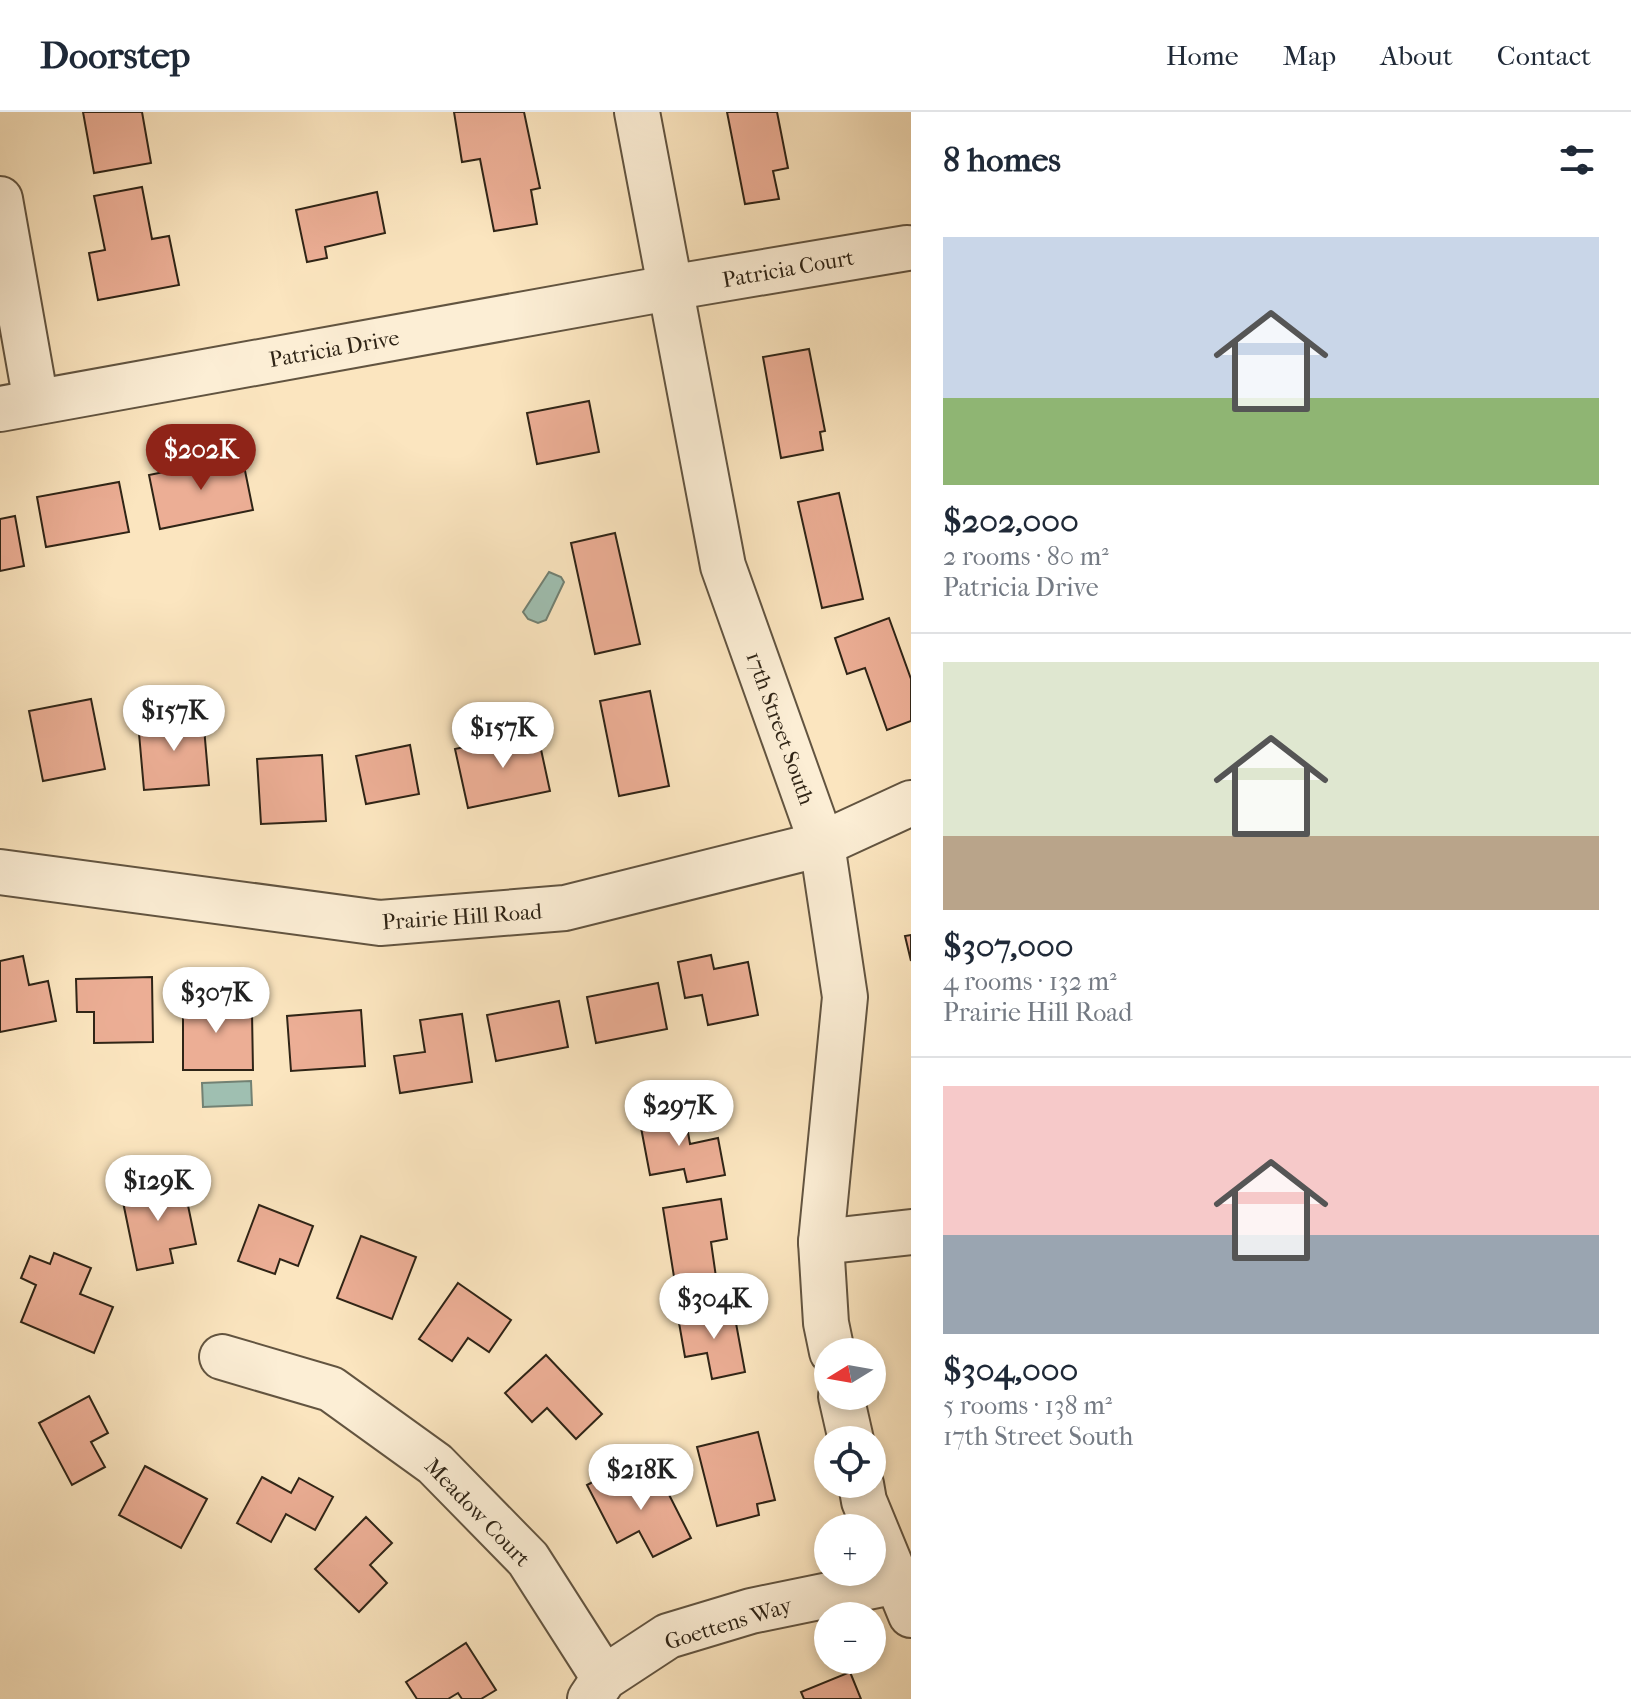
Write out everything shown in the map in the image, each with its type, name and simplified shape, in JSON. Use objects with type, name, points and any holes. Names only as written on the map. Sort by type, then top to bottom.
[{"type":"street","name":"17th Street South","points":[[637,112],[723,566],[822,844],[845,997],[821,1242],[829,1338]]},
{"type":"street","points":[[0,199],[18,406]]},
{"type":"street","name":"Patricia Court","points":[[669,288],[907,248]]},
{"type":"street","name":"Patricia Drive","points":[[18,406],[669,288]]},
{"type":"street","name":"Prairie Hill Road","points":[[0,872],[380,923],[565,908],[822,844],[911,803]]},
{"type":"street","points":[[821,1242],[911,1232]]},
{"type":"street","name":"Meadow Court","points":[[222,1357],[331,1389],[435,1464],[528,1559],[597,1689]]},
{"type":"street","points":[[863,1498],[904,1598]]},
{"type":"street","name":"Goettens Way","points":[[597,1689],[668,1636],[751,1611],[904,1598]]},
{"type":"shaded area","points":[[549,572],[561,577],[564,582],[546,620],[538,623],[528,619],[523,612]]},
{"type":"shaded area","points":[[251,1081],[252,1105],[203,1107],[202,1083]]},
{"type":"building","points":[[83,112],[142,112],[151,163],[94,173]]},
{"type":"building","points":[[454,112],[524,112],[540,188],[531,190],[537,224],[494,231],[480,159],[462,162]]},
{"type":"building","points":[[727,112],[777,112],[788,168],[773,171],[779,199],[745,204]]},
{"type":"building","points":[[142,187],[152,239],[169,236],[179,285],[98,300],[89,253],[105,250],[94,196]]},
{"type":"building","points":[[377,192],[385,233],[325,247],[327,258],[307,262],[296,210]]},
{"type":"building","points":[[809,349],[825,431],[820,432],[823,450],[781,458],[763,357]]},
{"type":"building","points":[[589,401],[599,452],[537,464],[527,413]]},
{"type":"building","points":[[242,456],[253,510],[160,529],[149,475]]},
{"type":"building","points":[[119,482],[129,532],[46,547],[37,497]]},
{"type":"building","points":[[839,493],[863,599],[822,608],[798,502]]},
{"type":"building","points":[[15,516],[24,566],[0,571],[0,519]]},
{"type":"building","points":[[615,533],[640,644],[595,654],[571,543]]},
{"type":"building","points":[[889,618],[911,679],[911,721],[887,730],[865,668],[847,674],[835,638]]},
{"type":"building","points":[[650,691],[669,786],[619,796],[600,701]]},
{"type":"building","points":[[91,699],[105,769],[43,781],[29,711]]},
{"type":"building","points":[[203,716],[209,785],[144,790],[138,722]]},
{"type":"building","points":[[537,731],[550,791],[468,808],[455,749]]},
{"type":"building","points":[[410,745],[419,794],[366,804],[356,756]]},
{"type":"building","points":[[322,755],[326,821],[261,824],[257,759]]},
{"type":"building","points":[[911,935],[911,961],[905,936]]},
{"type":"building","points":[[711,955],[714,969],[748,962],[758,1015],[708,1025],[702,995],[685,998],[678,962]]},
{"type":"building","points":[[23,956],[29,985],[48,981],[56,1021],[0,1032],[0,961]]},
{"type":"building","points":[[152,977],[153,1042],[94,1043],[94,1012],[77,1012],[76,979]]},
{"type":"building","points":[[658,983],[667,1029],[596,1043],[587,997]]},
{"type":"building","points":[[183,994],[228,994],[228,1013],[252,1013],[253,1070],[183,1070]]},
{"type":"building","points":[[559,1001],[568,1047],[496,1061],[487,1015]]},
{"type":"building","points":[[361,1010],[365,1066],[291,1071],[287,1016]]},
{"type":"building","points":[[462,1014],[472,1082],[400,1093],[394,1056],[425,1052],[420,1020]]},
{"type":"building","points":[[684,1109],[690,1144],[718,1138],[725,1175],[687,1182],[684,1169],[650,1175],[639,1117]]},
{"type":"building","points":[[164,1172],[168,1195],[185,1191],[196,1244],[170,1249],[173,1263],[137,1270],[123,1202],[145,1198],[141,1176]]},
{"type":"building","points":[[721,1199],[727,1239],[711,1242],[716,1277],[675,1283],[663,1208]]},
{"type":"building","points":[[259,1205],[313,1226],[298,1266],[280,1259],[275,1274],[238,1261]]},
{"type":"building","points":[[361,1236],[416,1257],[392,1319],[337,1298]]},
{"type":"building","points":[[54,1253],[91,1268],[80,1294],[113,1307],[94,1353],[21,1322],[36,1285],[21,1278],[30,1256],[50,1264]]},
{"type":"building","points":[[458,1283],[511,1320],[489,1352],[468,1338],[452,1361],[419,1339]]},
{"type":"building","points":[[733,1307],[745,1372],[712,1379],[707,1353],[685,1357],[678,1317]]},
{"type":"building","points":[[546,1355],[602,1414],[576,1439],[547,1408],[532,1422],[505,1393]]},
{"type":"building","points":[[89,1396],[108,1433],[91,1442],[105,1467],[72,1485],[39,1423]]},
{"type":"building","points":[[758,1432],[775,1500],[757,1504],[759,1515],[717,1526],[697,1447]]},
{"type":"building","points":[[145,1466],[207,1499],[181,1548],[119,1515]]},
{"type":"building","points":[[657,1471],[691,1538],[653,1557],[639,1531],[617,1543],[587,1485],[608,1474],[617,1492]]},
{"type":"building","points":[[262,1477],[291,1493],[299,1478],[333,1497],[315,1530],[286,1514],[271,1542],[237,1523]]},
{"type":"building","points":[[366,1517],[392,1543],[370,1565],[387,1583],[359,1612],[315,1569]]},
{"type":"building","points":[[466,1643],[496,1690],[481,1699],[462,1699],[458,1693],[448,1699],[417,1699],[406,1682]]},
{"type":"building","points":[[851,1674],[861,1699],[804,1699],[801,1692]]}]
